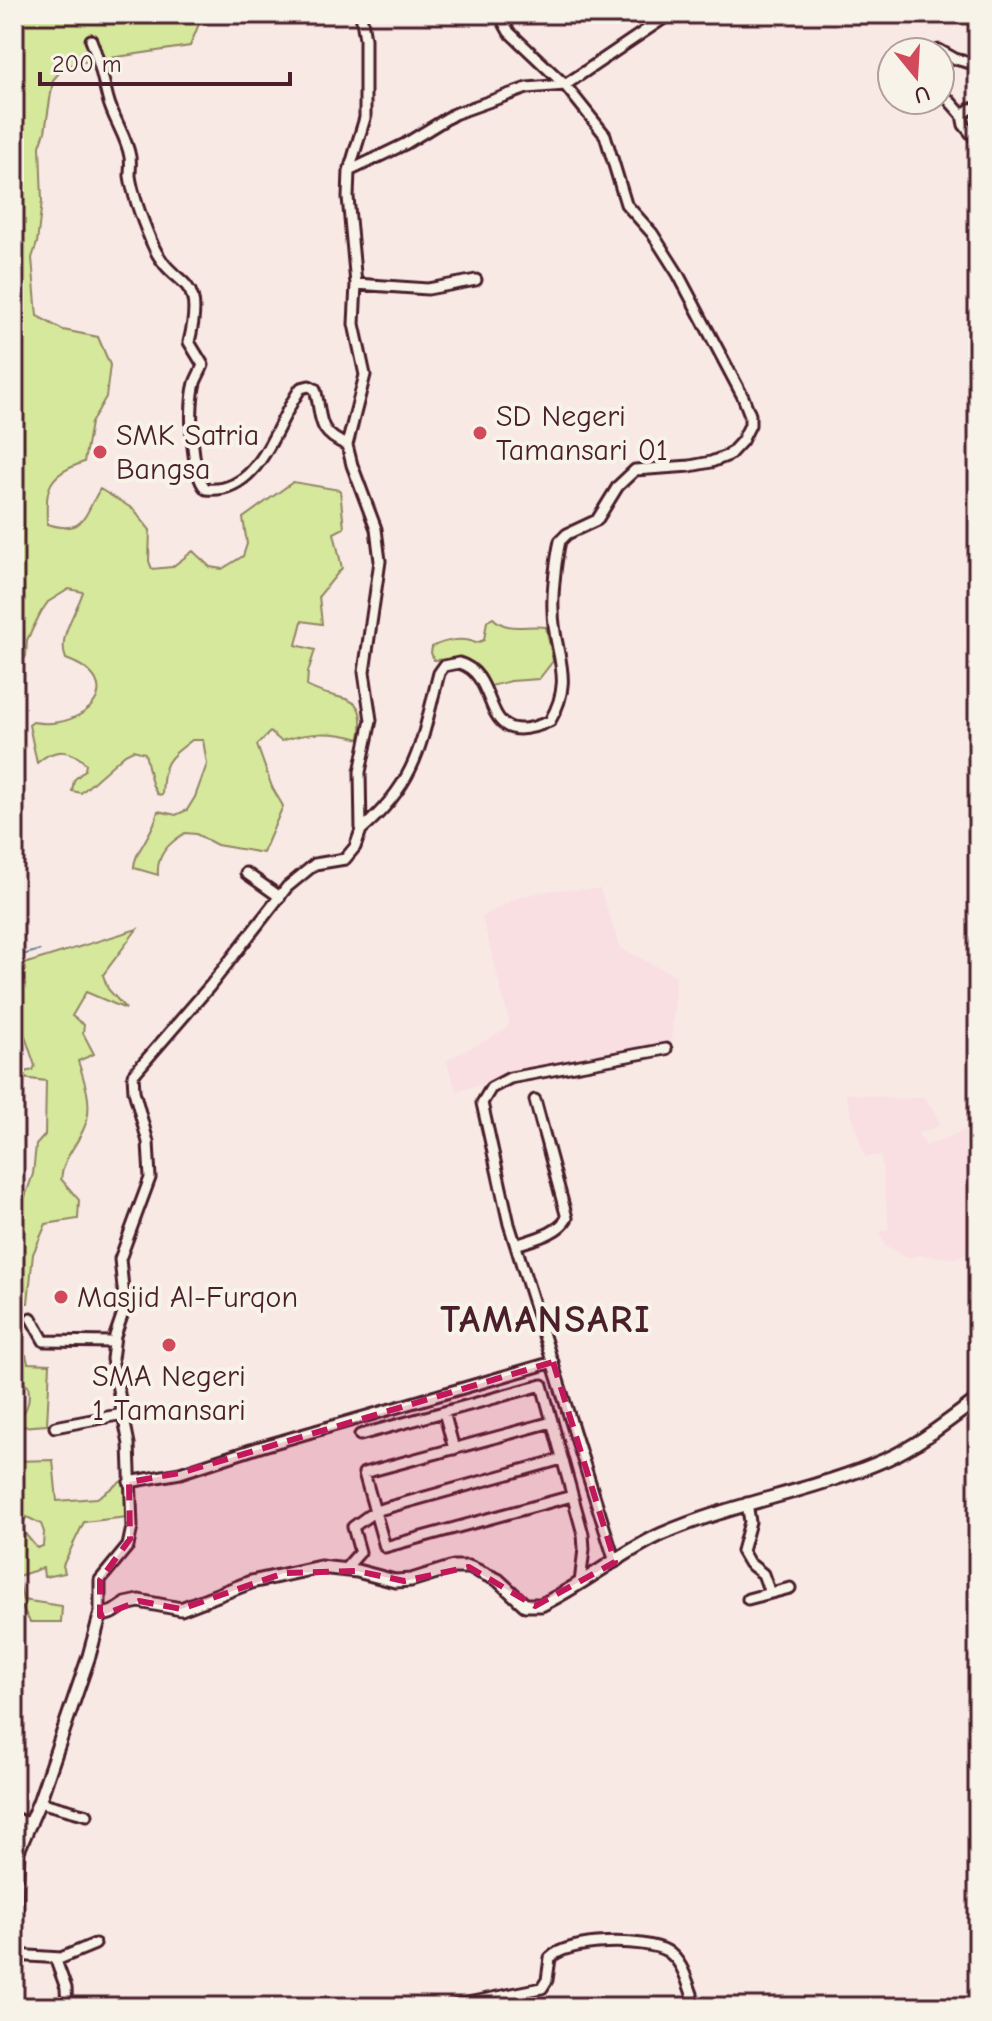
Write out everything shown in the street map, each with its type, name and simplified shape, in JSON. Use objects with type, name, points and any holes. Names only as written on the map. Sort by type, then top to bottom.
[{"type":"main road","points":[[14,1953],[17,1857],[39,1802],[100,1616],[131,1602],[145,1601],[181,1609],[228,1589],[284,1573],[320,1567],[404,1581],[453,1567],[469,1567],[491,1575],[523,1603],[541,1605],[659,1535],[747,1503],[887,1459],[931,1433],[978,1399]]},
{"type":"street","points":[[100,1616],[100,1580],[130,1539],[132,1527],[130,1455],[113,1366],[113,1342],[125,1307],[120,1259],[150,1178],[148,1142],[134,1091],[133,1075],[210,986],[280,897],[307,868],[350,855],[361,830],[360,772],[371,720],[364,672],[380,561],[373,520],[347,445],[365,375],[354,324],[356,284],[348,197],[349,171],[365,118],[364,27],[361,14]]},
{"type":"street","points":[[361,830],[385,810],[414,764],[427,727],[439,673],[444,666],[459,663],[473,671],[501,720],[514,730],[524,730],[550,721],[561,696],[563,672],[552,613],[560,541],[567,534],[597,520],[618,486],[632,472],[719,460],[736,448],[750,425],[748,406],[678,274],[652,233],[626,204],[605,135],[565,85],[509,32],[499,14]]},
{"type":"street","points":[[349,171],[405,144],[454,114],[527,88],[565,85],[670,14]]},
{"type":"street","points":[[91,40],[104,71],[108,100],[130,155],[130,178],[151,242],[165,267],[187,284],[196,302],[196,316],[189,342],[203,365],[195,382],[193,401],[194,459],[201,485],[213,490],[240,483],[261,458],[288,405],[301,388],[309,386],[315,389],[319,402],[319,422],[327,432],[347,445]]},
{"type":"street","points":[[956,59],[974,64]]},
{"type":"street","points":[[956,108],[962,115],[964,125],[978,142]]},
{"type":"street","points":[[962,115],[978,108]]},
{"type":"street","points":[[356,284],[428,289],[476,280]]},
{"type":"street","points":[[246,873],[280,897]]},
{"type":"street","points":[[615,1562],[516,1245],[483,1113],[485,1095],[501,1081],[666,1049]]},
{"type":"street","points":[[516,1245],[553,1231],[562,1226],[567,1218],[535,1100]]},
{"type":"street","points":[[31,1318],[44,1341],[113,1342]]},
{"type":"street","points":[[129,1482],[180,1473],[275,1442],[553,1362]]},
{"type":"street","points":[[360,1435],[542,1385],[584,1549],[580,1583]]},
{"type":"street","points":[[444,1412],[454,1449]]},
{"type":"street","points":[[55,1427],[123,1414]]},
{"type":"street","points":[[552,1422],[364,1473],[385,1547],[572,1496]]},
{"type":"street","points":[[345,1569],[360,1552],[353,1527],[375,1511],[562,1459]]},
{"type":"street","points":[[747,1503],[750,1522],[742,1551],[749,1563],[763,1574],[770,1593]]},
{"type":"street","points":[[748,1599],[790,1588]]},
{"type":"street","points":[[39,1802],[87,1815]]},
{"type":"street","points":[[14,1818],[31,1824]]},
{"type":"street","points":[[448,2007],[487,2004],[542,1988],[547,1980],[550,1958],[562,1948],[640,1942],[665,1950],[676,1958],[692,1994]]},
{"type":"street","points":[[14,1953],[65,1957],[95,1944]]},
{"type":"street","points":[[55,1958],[66,1988],[67,2007]]},
{"type":"highlighted area","points":[[553,1362],[615,1562],[535,1606],[469,1567],[404,1581],[357,1571],[284,1573],[181,1609],[139,1601],[100,1616],[100,1580],[130,1539],[129,1482],[180,1473]]},
{"type":"shaded area","points":[[600,889],[620,948],[676,976],[671,1048],[596,1061],[593,1054],[457,1091],[446,1061],[505,1030],[510,1023],[482,917],[519,897],[553,890]]},
{"type":"shaded area","points":[[845,1093],[901,1099],[923,1097],[935,1112],[940,1125],[918,1134],[926,1146],[978,1125],[978,1251],[955,1258],[919,1255],[908,1258],[885,1245],[880,1232],[889,1228],[881,1155],[865,1157]]},
{"type":"green space","points":[[14,14],[203,14],[190,46],[77,63],[63,68],[53,80],[40,146],[42,201],[32,258],[37,316],[63,330],[98,337],[110,365],[106,397],[91,423],[84,462],[62,472],[51,484],[47,524],[59,527],[76,525],[86,515],[100,489],[133,509],[150,530],[149,561],[152,569],[172,567],[193,551],[210,567],[222,569],[243,556],[247,544],[243,518],[293,482],[340,490],[344,528],[334,533],[342,568],[319,596],[322,624],[302,621],[296,645],[315,650],[307,686],[349,700],[360,711],[360,739],[320,734],[281,741],[270,732],[257,745],[272,787],[283,806],[263,853],[217,845],[196,834],[185,833],[165,850],[159,861],[158,875],[134,868],[158,811],[176,815],[187,810],[195,797],[207,764],[203,740],[192,740],[168,762],[162,795],[157,794],[152,784],[145,753],[133,750],[125,754],[81,793],[72,791],[74,780],[85,770],[86,764],[80,759],[62,752],[37,763],[29,725],[69,719],[84,712],[94,703],[98,692],[96,680],[86,669],[66,659],[64,642],[68,625],[83,592],[69,589],[48,602],[41,612],[27,640],[26,656],[14,675]]},
{"type":"green space","points":[[493,618],[511,627],[546,627],[553,661],[539,679],[487,687],[469,666],[456,659],[434,660],[432,647],[437,645],[454,640],[476,643],[484,640],[487,621]]},
{"type":"green space","points":[[137,929],[103,975],[108,989],[126,1009],[86,992],[72,1016],[84,1025],[83,1033],[94,1054],[78,1061],[87,1094],[87,1120],[64,1165],[61,1179],[79,1200],[78,1219],[46,1224],[33,1254],[28,1303],[14,1303],[14,1208],[25,1197],[33,1174],[36,1145],[45,1135],[46,1081],[14,1077],[14,1074],[33,1070],[35,1066],[24,1033],[21,1030],[14,1035],[14,967]]},
{"type":"green space","points":[[14,1355],[26,1355],[28,1363],[50,1364],[47,1425],[20,1427],[14,1433],[14,1422],[25,1410],[29,1397],[28,1386],[14,1378]]},
{"type":"green space","points":[[53,1460],[57,1501],[97,1498],[128,1477],[127,1517],[84,1522],[63,1565],[65,1573],[44,1577],[43,1568],[18,1576],[23,1600],[62,1606],[61,1622],[30,1622],[22,1607],[14,1607],[14,1461]],"holes":[[[27,1517],[41,1524],[43,1546],[37,1548],[22,1530],[21,1524]]]},
{"type":"waterway","points":[[14,960],[40,950]]},
{"type":"place","name":"SD Negeri Tamansari 01","points":[[480,433]]},
{"type":"place","name":"SMK Satria Bangsa","points":[[100,452]]},
{"type":"place","name":"Masjid Al-Furqon","points":[[61,1297]]},
{"type":"place","name":"SMA Negeri 1 Tamansari","points":[[169,1345]]},
{"type":"district","name":"TAMANSARI","points":[[546,1320]]}]
